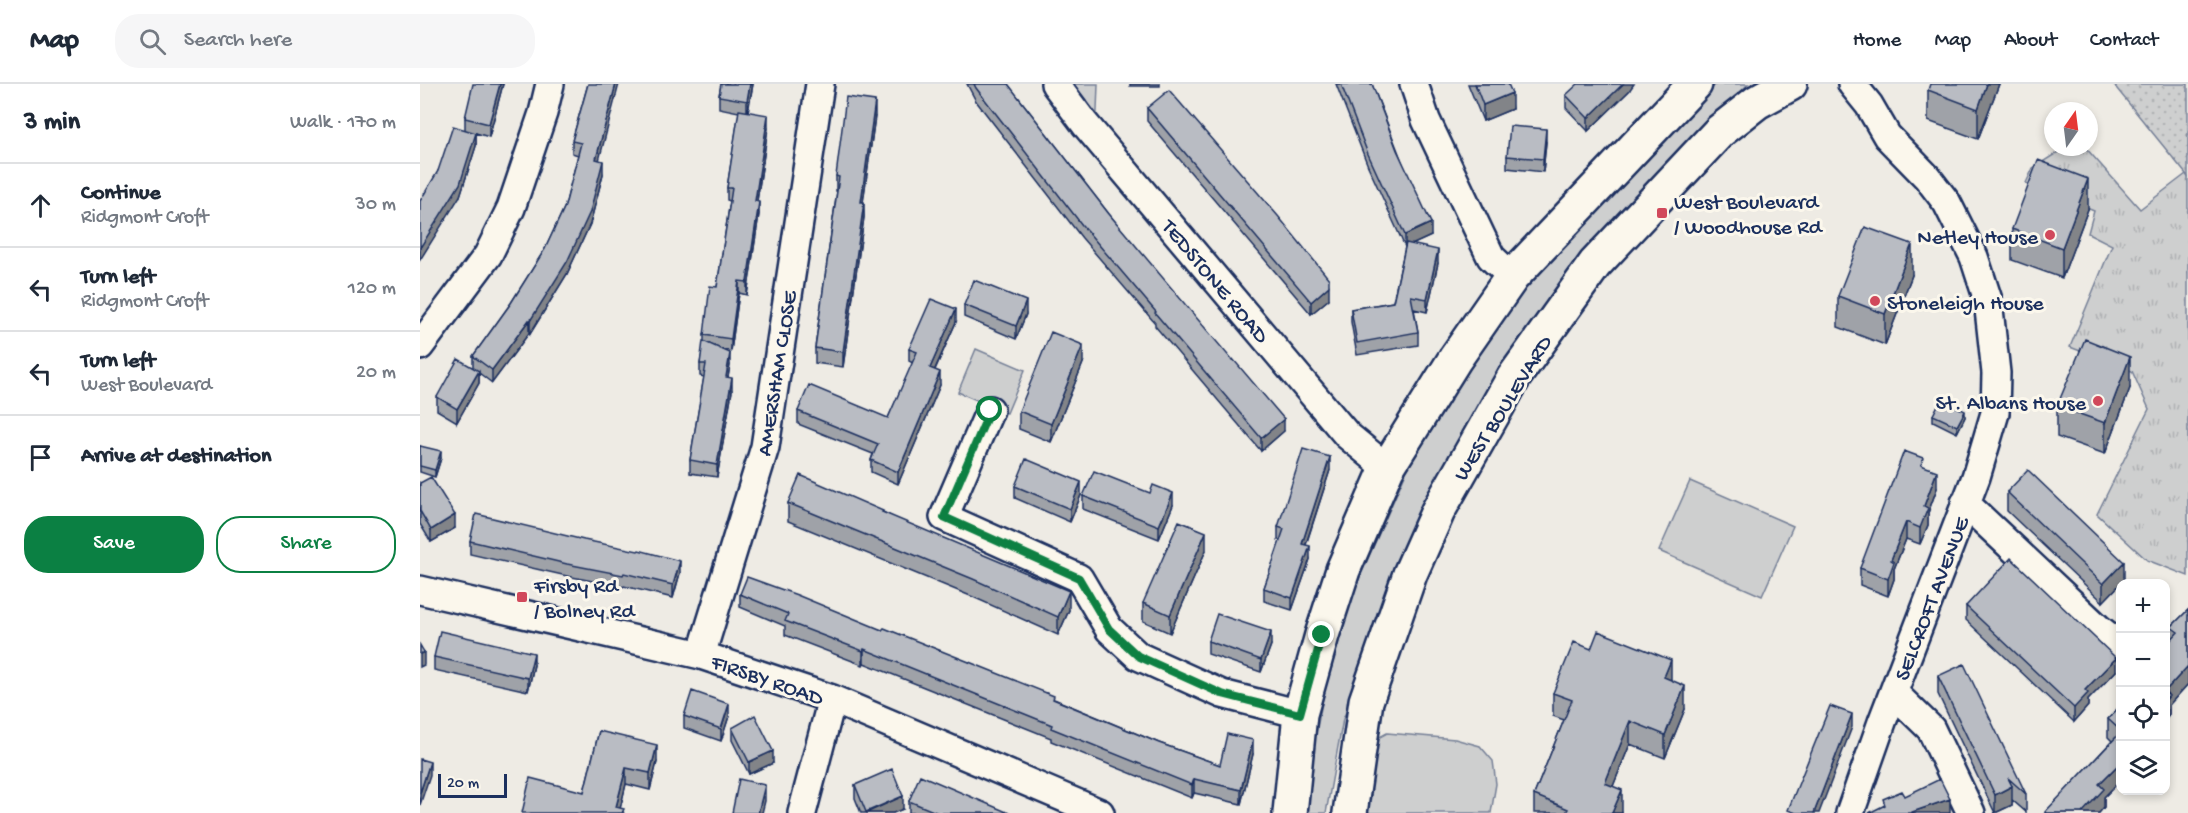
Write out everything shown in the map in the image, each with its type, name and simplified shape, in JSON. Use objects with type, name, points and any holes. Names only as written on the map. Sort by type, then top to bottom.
[{"type":"main road","points":[[1290,813],[1300,714],[1343,570],[1387,468],[1455,359],[1512,277],[1695,84]]},
{"type":"main road","name":"WEST BOULEVARD","points":[[1350,813],[1366,701],[1410,574],[1438,511],[1514,376],[1595,264],[1720,131],[1757,102],[1790,84]]},
{"type":"main road","points":[[1333,813],[1346,751],[1366,701]]},
{"type":"street","points":[[420,346],[488,255],[511,208],[550,84]]},
{"type":"street","name":"AMERSHAM CLOSE","points":[[701,655],[765,447],[820,84]]},
{"type":"street","name":"TEDSTONE ROAD","points":[[1055,84],[1085,124],[1347,435],[1387,468]]},
{"type":"street","points":[[1414,84],[1426,120],[1491,257],[1512,277]]},
{"type":"street","name":"SELCROFT AVENUE","points":[[1850,813],[1976,477],[1995,412],[1996,373],[1994,336],[1988,300],[1974,257],[1947,202],[1927,177],[1887,136],[1869,105],[1852,84]]},
{"type":"street","points":[[990,410],[944,517],[1079,578],[1109,629],[1138,656],[1222,694],[1300,714]]},
{"type":"street","name":"SELCROFT AVENUE","points":[[1965,503],[2097,628],[2116,642]]},
{"type":"street","name":"FIRSBY ROAD","points":[[420,590],[701,655],[832,699],[1100,813]]},
{"type":"street","name":"SELCROFT AVENUE","points":[[1894,693],[1931,729],[1971,813]]},
{"type":"street","points":[[802,813],[832,699]]},
{"type":"green space","points":[[1055,84],[1098,84],[1096,137]]},
{"type":"green space","points":[[1716,84],[1748,84],[1616,224],[1383,625],[1343,719],[1326,813],[1308,813],[1313,748],[1324,693],[1352,595],[1407,470],[1519,292],[1623,179]]},
{"type":"green space","points":[[2113,84],[2188,84],[2188,177],[2186,174]]},
{"type":"green space","points":[[2052,156],[2093,156],[2140,209],[2186,174],[2188,177],[2188,576],[2147,560],[2097,514],[2149,409],[2132,371],[2070,347],[2112,245],[2088,233],[2094,211],[2026,183],[2033,168]]},
{"type":"green space","points":[[976,349],[1025,370],[1007,413],[958,392]]},
{"type":"green space","points":[[1690,481],[1793,526],[1762,596],[1659,551]]},
{"type":"green space","points":[[1387,733],[1455,739],[1480,746],[1493,761],[1496,784],[1491,813],[1363,813],[1376,739]]},
{"type":"building","points":[[473,84],[500,84],[489,124],[465,118]]},
{"type":"building","points":[[588,84],[616,84],[596,159],[603,161],[590,212],[567,262],[530,321],[492,370],[473,356],[511,303],[545,249],[565,206],[581,143],[572,141]]},
{"type":"building","points":[[721,84],[750,84],[747,101],[719,96]]},
{"type":"building","points":[[974,84],[1008,84],[1109,214],[1284,419],[1261,438],[1082,225]]},
{"type":"building","points":[[1341,84],[1372,84],[1397,150],[1431,223],[1405,235],[1368,154]]},
{"type":"building","points":[[1475,84],[1508,84],[1512,93],[1483,105]]},
{"type":"building","points":[[1578,84],[1623,84],[1588,118],[1566,95]]},
{"type":"building","points":[[1930,84],[1987,84],[1978,109],[1928,90]]},
{"type":"building","points":[[1169,90],[1329,279],[1329,286],[1311,302],[1147,108]]},
{"type":"building","points":[[846,97],[875,101],[861,202],[864,202],[843,352],[815,348],[839,177],[836,176]]},
{"type":"building","points":[[739,110],[768,115],[755,201],[759,202],[747,282],[739,281],[731,339],[704,335],[710,286],[717,287],[732,188],[727,188]]},
{"type":"building","points":[[453,126],[476,133],[460,184],[420,248],[420,201],[438,171]]},
{"type":"building","points":[[1510,126],[1546,129],[1543,159],[1507,156]]},
{"type":"building","points":[[2038,160],[2088,179],[2062,248],[2012,229]]},
{"type":"building","points":[[1865,227],[1912,244],[1885,314],[1838,296]]},
{"type":"building","points":[[1406,243],[1438,250],[1427,299],[1411,296],[1418,332],[1357,343],[1351,309],[1393,302]]},
{"type":"building","points":[[974,280],[1026,301],[1016,326],[964,305]]},
{"type":"building","points":[[931,299],[956,309],[930,368],[940,372],[898,472],[871,460],[878,444],[798,411],[809,385],[888,418],[917,352],[909,349]]},
{"type":"building","points":[[1051,332],[1083,345],[1051,424],[1019,411]]},
{"type":"building","points":[[2085,339],[2130,357],[2105,423],[2057,406]]},
{"type":"building","points":[[703,341],[730,353],[726,377],[732,378],[717,465],[690,460],[706,364],[700,364]]},
{"type":"building","points":[[458,359],[479,371],[457,409],[437,397]]},
{"type":"building","points":[[1941,399],[1965,411],[1957,426],[1933,415]]},
{"type":"building","points":[[420,446],[441,451],[435,470],[420,466]]},
{"type":"building","points":[[1303,449],[1330,457],[1302,544],[1310,546],[1292,598],[1264,588],[1284,529],[1278,527]]},
{"type":"building","points":[[1904,451],[1923,458],[1921,465],[1937,471],[1924,506],[1928,508],[1920,528],[1906,522],[1891,560],[1894,562],[1888,579],[1860,568]]},
{"type":"building","points":[[1026,459],[1081,482],[1070,509],[1015,486]]},
{"type":"building","points":[[2028,470],[2124,562],[2103,584],[2007,492]]},
{"type":"building","points":[[1094,471],[1150,493],[1153,485],[1173,493],[1159,526],[1083,496]]},
{"type":"building","points":[[800,475],[1069,591],[1058,617],[973,579],[788,503]]},
{"type":"building","points":[[431,477],[455,515],[431,530],[420,511],[420,483]]},
{"type":"building","points":[[476,514],[680,561],[673,585],[624,573],[623,575],[567,564],[470,541]]},
{"type":"building","points":[[1179,521],[1206,532],[1170,615],[1143,603]]},
{"type":"building","points":[[2011,558],[2116,658],[2085,690],[2088,693],[2074,708],[1966,606]]},
{"type":"building","points":[[747,577],[882,630],[884,628],[1054,696],[1053,699],[1159,743],[1220,765],[1227,734],[1253,740],[1241,790],[1194,779],[1192,785],[1051,728],[1052,725],[864,649],[863,651],[785,621],[788,614],[740,594]]},
{"type":"building","points":[[2188,610],[2188,666],[2170,686],[2170,641],[2178,632],[2171,627]]},
{"type":"building","points":[[1217,614],[1271,632],[1261,660],[1208,641]]},
{"type":"building","points":[[440,631],[534,653],[528,678],[434,657]]},
{"type":"building","points":[[1598,631],[1671,660],[1664,677],[1685,686],[1665,735],[1630,721],[1605,783],[1622,790],[1612,813],[1566,813],[1568,809],[1534,795],[1572,700],[1553,693],[1574,642],[1591,649]]},
{"type":"building","points":[[1964,664],[2026,794],[2008,778],[2012,786],[1995,795],[1938,676]]},
{"type":"building","points":[[692,691],[729,704],[721,729],[684,716]]},
{"type":"building","points":[[1830,706],[1852,714],[1814,813],[1796,813],[1788,810]]},
{"type":"building","points":[[2116,710],[2116,726],[2108,719]]},
{"type":"building","points":[[755,715],[773,751],[749,762],[732,728]]},
{"type":"building","points":[[599,731],[657,745],[650,773],[626,768],[616,807],[624,809],[622,813],[522,813],[530,778],[584,792]]},
{"type":"building","points":[[2116,737],[2116,767],[2099,784],[2104,789],[2082,813],[2045,812]]},
{"type":"building","points":[[420,759],[430,762],[420,793]]},
{"type":"building","points":[[892,769],[903,796],[866,812],[855,785]]},
{"type":"building","points":[[920,775],[1009,813],[938,813],[909,801]]},
{"type":"building","points":[[739,779],[765,785],[758,813],[732,813]]},
{"type":"building","points":[[1940,779],[1950,799],[1912,813],[1869,813],[1885,805],[1883,799],[1902,791],[1905,796]]},
{"type":"place","name":"West Boulevard / Woodhouse Rd","points":[[1662,213]]},
{"type":"place","name":"Netley House","points":[[2050,235]]},
{"type":"place","name":"Stoneleigh House","points":[[1875,301]]},
{"type":"place","name":"St. Albans House","points":[[2098,401]]},
{"type":"place","name":"Firsby Rd / Bolney Rd","points":[[522,597]]},
{"type":"route","points":[[990,410],[944,517],[1079,578],[1109,629],[1138,656],[1222,694],[1300,714],[1322,635]]}]
